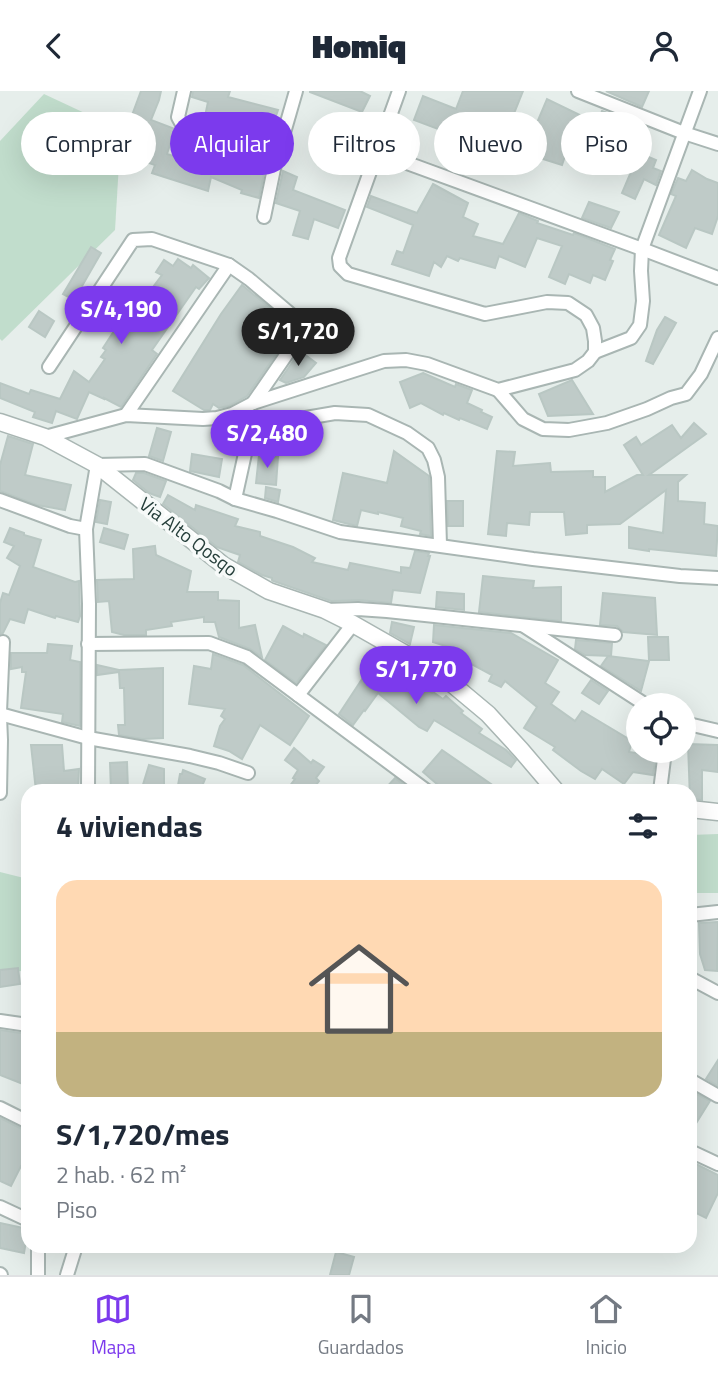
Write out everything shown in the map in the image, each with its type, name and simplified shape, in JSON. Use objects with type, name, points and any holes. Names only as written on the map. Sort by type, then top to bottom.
[{"type":"street","points":[[179,112],[184,91]]},
{"type":"street","points":[[290,112],[296,91]]},
{"type":"street","points":[[391,112],[399,91]]},
{"type":"street","points":[[578,91],[718,145]]},
{"type":"street","points":[[498,390],[575,370],[595,352],[631,338],[640,324],[643,300],[642,249],[699,91]]},
{"type":"street","points":[[420,168],[718,278]]},
{"type":"street","points":[[264,217],[273,175]]},
{"type":"street","points":[[369,175],[339,258],[341,266],[348,274],[485,314],[547,302],[568,303],[586,315],[593,328],[595,352]]},
{"type":"street","points":[[49,367],[133,240],[152,239],[229,265],[299,322],[302,332],[253,403]]},
{"type":"street","points":[[126,415],[229,265]]},
{"type":"street","points":[[45,437],[126,415],[216,418],[232,414],[253,403],[384,361],[406,360],[427,364],[498,390],[523,419],[543,429],[569,430],[607,423],[686,394],[701,374],[718,338]]},
{"type":"street","points":[[236,499],[248,440],[294,420],[335,413],[368,415],[407,433],[428,448],[438,477],[440,545]]},
{"type":"street","name":"Via Alto Qosqo","points":[[0,422],[45,437],[97,464],[223,565],[269,591],[325,610],[439,673],[488,714],[550,784]]},
{"type":"street","points":[[88,784],[89,604],[86,529],[97,464],[145,464],[236,499],[340,532],[573,563],[718,578]]},
{"type":"street","points":[[0,500],[70,526],[86,529]]},
{"type":"street","points":[[325,610],[387,611],[615,635]]},
{"type":"street","points":[[520,624],[627,693]]},
{"type":"street","points":[[298,695],[353,625]]},
{"type":"street","points":[[0,793],[3,642]]},
{"type":"street","points":[[88,644],[209,643],[247,657],[418,784]]},
{"type":"street","points":[[0,714],[88,738],[190,756],[248,773]]},
{"type":"street","points":[[696,726],[718,731]]},
{"type":"street","points":[[661,784],[664,763]]},
{"type":"street","points":[[697,810],[718,812]]},
{"type":"street","points":[[697,914],[718,912]]},
{"type":"street","points":[[697,982],[718,993]]},
{"type":"street","points":[[0,1021],[21,1024]]},
{"type":"street","points":[[697,1084],[718,1095]]},
{"type":"street","points":[[0,1108],[21,1118]]},
{"type":"street","points":[[697,1154],[718,1164]]},
{"type":"street","points":[[0,1207],[21,1217]]},
{"type":"street","points":[[38,1253],[38,1275]]},
{"type":"street","points":[[67,1275],[74,1253]]},
{"type":"green space","points":[[44,94],[82,112],[27,112]]},
{"type":"green space","points":[[21,119],[21,175],[118,175],[115,230],[2,341],[0,339],[0,141]]},
{"type":"green space","points":[[718,834],[718,893],[697,893],[697,835]]},
{"type":"green space","points":[[0,872],[21,877],[21,971],[0,974]]},
{"type":"building","points":[[141,91],[161,91],[154,112],[133,112]]},
{"type":"building","points":[[193,91],[230,91],[228,97],[278,110],[206,112],[208,102],[192,97]]},
{"type":"building","points":[[360,91],[370,96],[362,112],[310,92]]},
{"type":"building","points":[[463,91],[523,91],[515,112],[434,112],[434,127],[420,122],[420,112],[417,112],[423,96],[456,109]]},
{"type":"building","points":[[606,91],[649,91],[642,107]]},
{"type":"building","points":[[547,99],[574,112],[561,112],[561,165],[547,160],[547,112],[542,112]]},
{"type":"building","points":[[156,122],[170,127],[167,154],[170,155],[170,175],[264,175],[259,198],[241,193],[242,190],[211,177],[208,191],[156,174]]},
{"type":"building","points":[[652,158],[656,160],[653,168],[661,171],[656,185],[644,179],[635,199],[622,193],[630,175],[652,175]]},
{"type":"building","points":[[692,170],[718,183],[718,216],[712,234],[695,228],[686,248],[659,235],[676,196],[671,194],[678,178],[686,181]]},
{"type":"building","points":[[282,175],[292,175],[297,177],[293,190],[345,210],[338,228],[314,219],[308,239],[293,235],[300,211],[276,203]]},
{"type":"building","points":[[433,184],[468,203],[463,217],[478,224],[473,236],[503,244],[519,213],[538,221],[537,223],[573,235],[574,233],[615,249],[605,280],[593,275],[590,283],[569,274],[565,284],[549,277],[562,246],[537,238],[525,267],[499,256],[495,268],[460,258],[458,261],[447,256],[441,267],[434,262],[429,276],[392,264],[397,251],[403,253],[413,225],[367,207],[371,196],[417,213]]},
{"type":"building","points":[[589,202],[619,212],[611,228],[582,218]]},
{"type":"building","points":[[91,247],[101,253],[74,300],[63,294]]},
{"type":"building","points":[[178,259],[191,268],[193,265],[209,278],[199,289],[196,287],[152,350],[157,354],[121,407],[89,392],[77,419],[56,411],[52,423],[33,417],[35,412],[0,398],[0,383],[29,394],[31,390],[60,399],[74,371],[89,382],[105,359],[101,357],[106,350],[103,348],[118,325],[97,310],[107,295],[119,304],[126,294],[141,303],[162,275],[156,272],[164,260],[173,266]]},
{"type":"building","points":[[242,285],[275,312],[271,317],[282,323],[278,330],[288,337],[247,396],[229,406],[219,408],[213,404],[210,410],[204,410],[173,391]]},
{"type":"building","points":[[39,311],[54,321],[45,337],[29,327]]},
{"type":"building","points":[[665,317],[676,323],[653,364],[646,361],[657,330]]},
{"type":"building","points":[[300,351],[316,363],[304,377],[286,383],[280,380]]},
{"type":"building","points":[[423,373],[455,387],[456,384],[472,390],[467,403],[492,417],[487,429],[460,418],[459,420],[444,413],[443,415],[421,403],[410,408],[400,382]]},
{"type":"building","points":[[572,380],[593,414],[548,416],[539,394]]},
{"type":"building","points":[[694,423],[706,434],[649,475],[686,475],[678,482],[678,501],[705,503],[704,524],[718,526],[716,556],[629,548],[629,527],[663,533],[666,490],[620,524],[587,525],[587,533],[566,535],[564,512],[530,512],[529,525],[507,523],[506,536],[488,534],[497,451],[515,452],[513,466],[550,463],[551,472],[593,471],[593,477],[605,477],[605,492],[637,475],[643,475],[624,445],[636,437],[641,445],[672,425],[681,438]]},
{"type":"building","points":[[157,428],[171,432],[163,461],[149,456]]},
{"type":"building","points":[[8,436],[33,444],[25,475],[71,485],[65,510],[37,505],[0,491],[0,465]]},
{"type":"building","points":[[394,451],[429,476],[431,536],[401,526],[403,518],[378,512],[361,510],[357,526],[333,520],[343,473],[387,483]]},
{"type":"building","points":[[192,454],[222,459],[219,477],[190,471]]},
{"type":"building","points":[[259,455],[278,457],[276,485],[256,483]]},
{"type":"building","points":[[136,473],[166,481],[160,497],[149,493],[133,480]]},
{"type":"building","points":[[266,487],[280,490],[278,502],[265,498]]},
{"type":"building","points":[[168,495],[195,510],[196,505],[238,519],[235,526],[260,532],[260,536],[293,547],[315,558],[312,562],[348,570],[350,563],[401,573],[401,567],[410,568],[415,551],[429,553],[420,593],[393,590],[391,603],[331,601],[273,581],[272,578],[238,562],[240,555],[217,547],[163,504]]},
{"type":"building","points":[[100,500],[111,502],[107,524],[96,522]]},
{"type":"building","points":[[447,501],[463,501],[463,526],[448,526]]},
{"type":"building","points":[[10,528],[41,540],[33,567],[75,582],[79,581],[78,622],[28,609],[24,623],[10,619],[0,634],[0,603],[3,593],[9,595],[20,566],[7,558],[14,546],[4,542]]},
{"type":"building","points":[[104,528],[128,535],[124,549],[100,542]]},
{"type":"building","points":[[155,546],[156,555],[191,571],[187,592],[218,592],[218,600],[239,601],[239,628],[255,625],[262,657],[250,649],[219,637],[215,622],[204,622],[204,617],[171,622],[172,626],[146,630],[146,635],[112,632],[109,601],[98,602],[97,580],[134,579],[133,549]]},
{"type":"building","points":[[483,576],[534,581],[533,588],[561,587],[561,621],[479,612]]},
{"type":"building","points":[[437,592],[464,594],[464,610],[436,607]]},
{"type":"building","points":[[603,593],[655,598],[657,635],[623,632],[617,626],[600,625]]},
{"type":"building","points":[[392,622],[414,627],[410,644],[390,633]]},
{"type":"building","points":[[434,625],[511,633],[558,660],[545,683],[559,692],[551,704],[575,721],[582,711],[626,737],[626,763],[655,763],[653,775],[633,772],[624,784],[602,769],[595,779],[581,771],[553,750],[555,747],[524,728],[537,707],[505,681],[501,687],[489,681],[492,675],[466,661],[456,673],[446,665],[458,650],[433,642]]},
{"type":"building","points":[[283,626],[326,645],[296,683],[265,660]]},
{"type":"building","points":[[648,637],[668,637],[669,660],[649,660]]},
{"type":"building","points":[[576,640],[612,643],[611,656],[585,655],[575,649]]},
{"type":"building","points":[[48,644],[72,646],[70,660],[80,662],[80,726],[62,722],[63,714],[21,708],[26,672],[22,672],[22,667],[11,669],[11,653],[47,653]]},
{"type":"building","points":[[213,654],[243,665],[309,716],[290,745],[260,725],[242,759],[214,746],[225,719],[221,716],[225,709],[189,704],[194,666],[211,669]]},
{"type":"building","points":[[378,655],[432,693],[443,699],[446,696],[463,711],[461,713],[482,729],[479,733],[506,750],[516,760],[511,767],[434,720],[427,731],[419,727],[378,693],[353,725],[339,714]]},
{"type":"building","points":[[608,656],[649,661],[641,691],[601,666]]},
{"type":"building","points":[[97,665],[119,670],[163,668],[163,738],[143,739],[119,735],[118,725],[125,725],[124,688],[120,688],[119,672],[97,675]]},
{"type":"building","points":[[591,680],[608,691],[599,704],[582,693]]},
{"type":"building","points":[[696,744],[718,745],[718,772],[702,770],[702,800],[697,800],[697,784],[689,784],[689,763],[696,763]]},
{"type":"building","points":[[31,745],[62,745],[64,771],[79,769],[78,784],[35,784]]},
{"type":"building","points":[[294,748],[311,763],[313,760],[324,767],[316,778],[319,781],[317,784],[291,784],[298,770],[285,760]]},
{"type":"building","points":[[442,750],[491,784],[437,784],[423,772]]},
{"type":"building","points":[[127,762],[128,784],[111,784],[110,763]]},
{"type":"building","points":[[149,765],[164,769],[164,784],[143,784]]},
{"type":"building","points":[[183,770],[205,779],[203,784],[178,784]]},
{"type":"building","points":[[395,778],[403,784],[389,784]]},
{"type":"building","points":[[718,922],[717,971],[705,970],[700,954],[699,923]]},
{"type":"building","points":[[18,968],[20,984],[0,987],[0,970]]},
{"type":"building","points":[[0,1030],[21,1033],[21,1083],[0,1075]]},
{"type":"building","points":[[718,1060],[718,1086],[706,1079]]},
{"type":"building","points":[[697,1094],[710,1101],[697,1122]]},
{"type":"building","points":[[0,1118],[21,1128],[21,1166],[11,1186],[0,1181]]},
{"type":"building","points":[[697,1164],[718,1175],[718,1193],[706,1218],[697,1214]]},
{"type":"building","points":[[0,1223],[21,1228],[21,1252],[0,1248]]},
{"type":"building","points":[[336,1253],[354,1257],[349,1275],[330,1275]]}]
